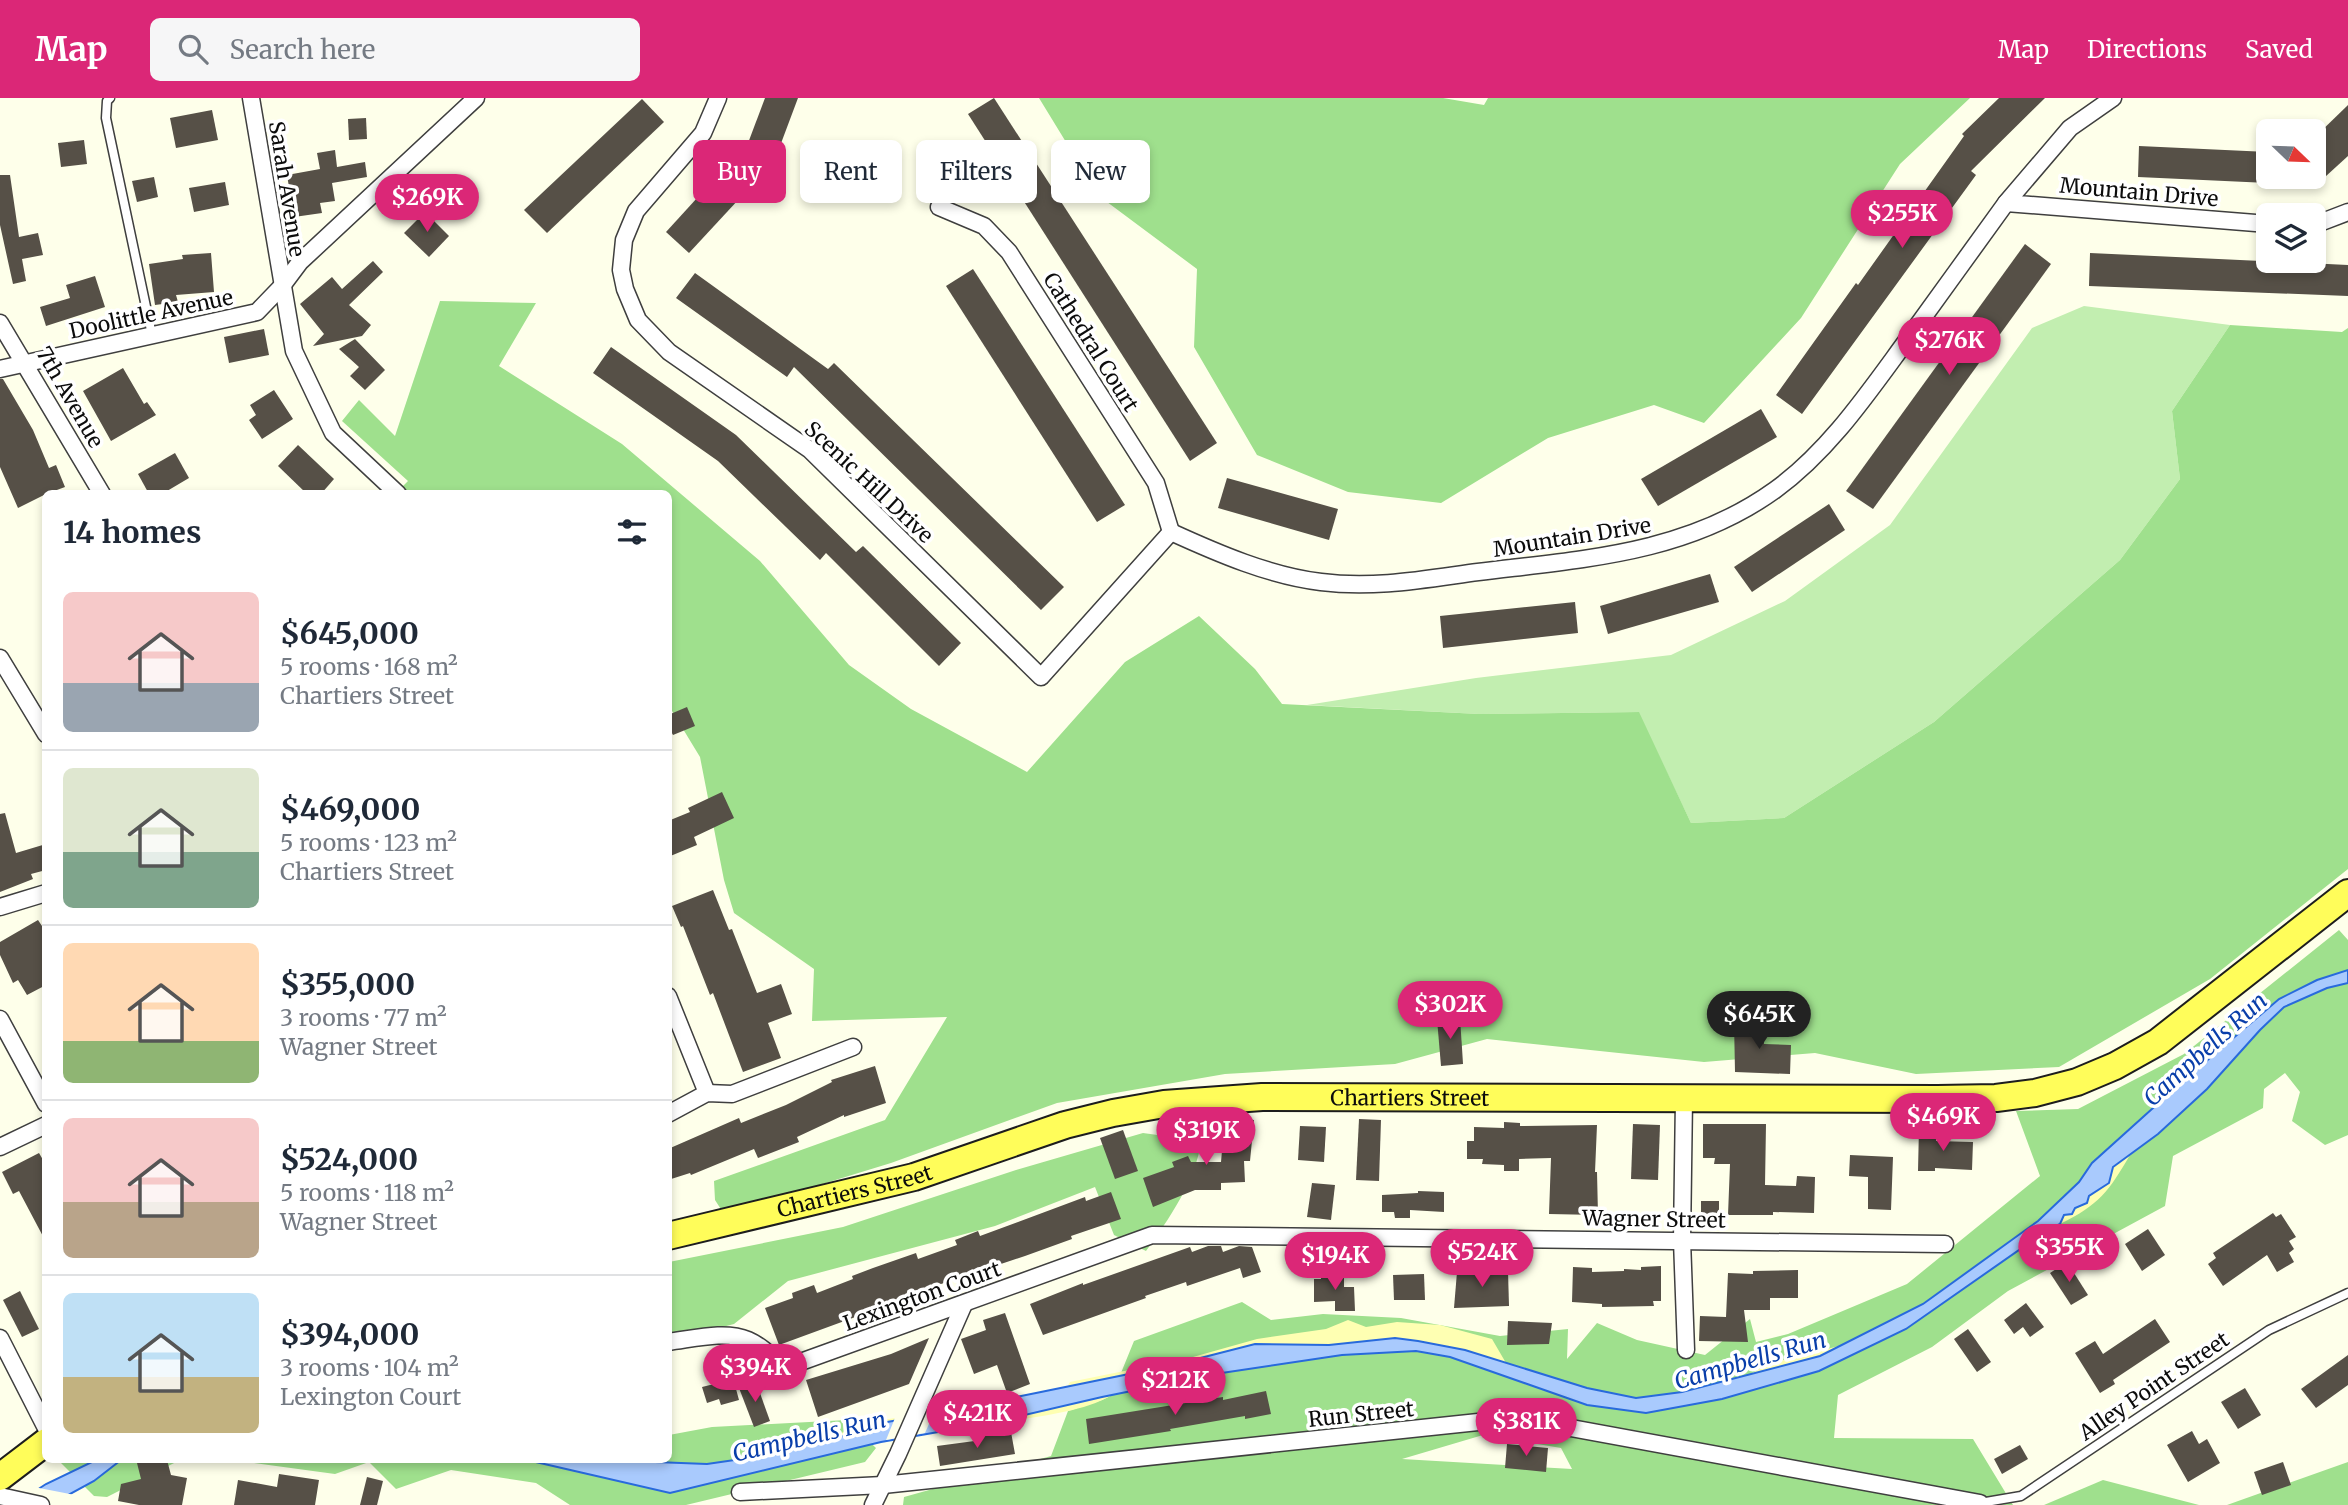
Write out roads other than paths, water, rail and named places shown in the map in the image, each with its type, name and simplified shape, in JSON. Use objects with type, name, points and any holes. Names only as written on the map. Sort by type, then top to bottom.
[{"type":"main road","name":"Chartiers Street","points":[[672,1235],[914,1177],[1065,1125],[1164,1104],[1262,1097],[1996,1098],[2035,1093],[2077,1082],[2115,1066],[2158,1042],[2348,892]]},
{"type":"main road","points":[[0,1477],[42,1445]]},
{"type":"street","name":"Sarah Avenue","points":[[251,98],[294,351],[333,433],[394,490]]},
{"type":"street","name":"Doolittle Avenue","points":[[0,369],[257,312],[300,262],[476,98]]},
{"type":"street","name":"Scenic Hill Drive","points":[[718,98],[703,133],[636,212],[624,240],[621,270],[625,289],[638,320],[669,352],[810,450],[1041,677],[1171,532]]},
{"type":"street","name":"Mountain Drive","points":[[1171,532],[1236,561],[1318,582],[1368,586],[1601,557],[1668,543],[1718,524],[1775,490],[1818,453],[1868,395],[2006,203],[2070,128],[2113,98]]},
{"type":"street","name":"Mountain Drive","points":[[2006,203],[2256,223]]},
{"type":"street","name":"Cathedral Court","points":[[939,206],[984,226],[1009,253],[1156,483],[1171,532]]},
{"type":"street","points":[[2326,220],[2348,212]]},
{"type":"street","name":"7th Avenue","points":[[0,323],[100,490]]},
{"type":"street","points":[[0,659],[42,727]]},
{"type":"street","points":[[0,907],[42,894]]},
{"type":"street","points":[[672,1006],[706,1093]]},
{"type":"street","points":[[0,1019],[42,1097]]},
{"type":"street","points":[[672,1112],[706,1093],[732,1094],[853,1046]]},
{"type":"street","points":[[1684,1098],[1682,1240],[1686,1350]]},
{"type":"street","points":[[0,1147],[42,1127]]},
{"type":"street","name":"Wagner Street","points":[[1152,1235],[1945,1244]]},
{"type":"street","name":"Lexington Court","points":[[672,1342],[718,1336],[747,1339],[784,1368],[1152,1235]]},
{"type":"street","points":[[873,1505],[964,1304]]},
{"type":"street","points":[[0,1338],[42,1420]]},
{"type":"street","name":"Run Street","points":[[740,1492],[883,1485],[1517,1418],[1980,1503]]},
{"type":"street","points":[[0,1496],[41,1505]]},
{"type":"lane","points":[[110,98],[107,101],[106,118],[152,335]]},
{"type":"lane","name":"Alley Point Street","points":[[1980,1503],[2021,1496],[2269,1330],[2348,1293]]},
{"type":"water","points":[[2348,970],[2348,983],[2327,988],[2284,1007],[2207,1089],[2158,1134],[2113,1167],[2109,1183],[2089,1196],[2087,1203],[2075,1208],[2072,1214],[2064,1215],[2060,1224],[1906,1329],[1819,1371],[1722,1399],[1646,1413],[1587,1405],[1450,1357],[1416,1351],[1342,1355],[1215,1374],[990,1423],[881,1442],[670,1493],[540,1463],[707,1464],[776,1454],[796,1445],[843,1436],[887,1422],[933,1414],[939,1407],[977,1405],[1173,1365],[1255,1344],[1329,1345],[1395,1338],[1418,1341],[1465,1350],[1587,1388],[1636,1398],[1682,1392],[1820,1356],[1923,1304],[2038,1221],[2079,1182],[2092,1163],[2183,1081],[2279,999],[2317,980]]},
{"type":"water","points":[[90,1463],[117,1463],[94,1481],[50,1505],[14,1505],[46,1484]]},
{"type":"water label","name":"Campbells Run","points":[[2205,1049]]},
{"type":"water label","name":"Campbells Run","points":[[1750,1360]]},
{"type":"water label","name":"Campbells Run","points":[[809,1436]]}]
